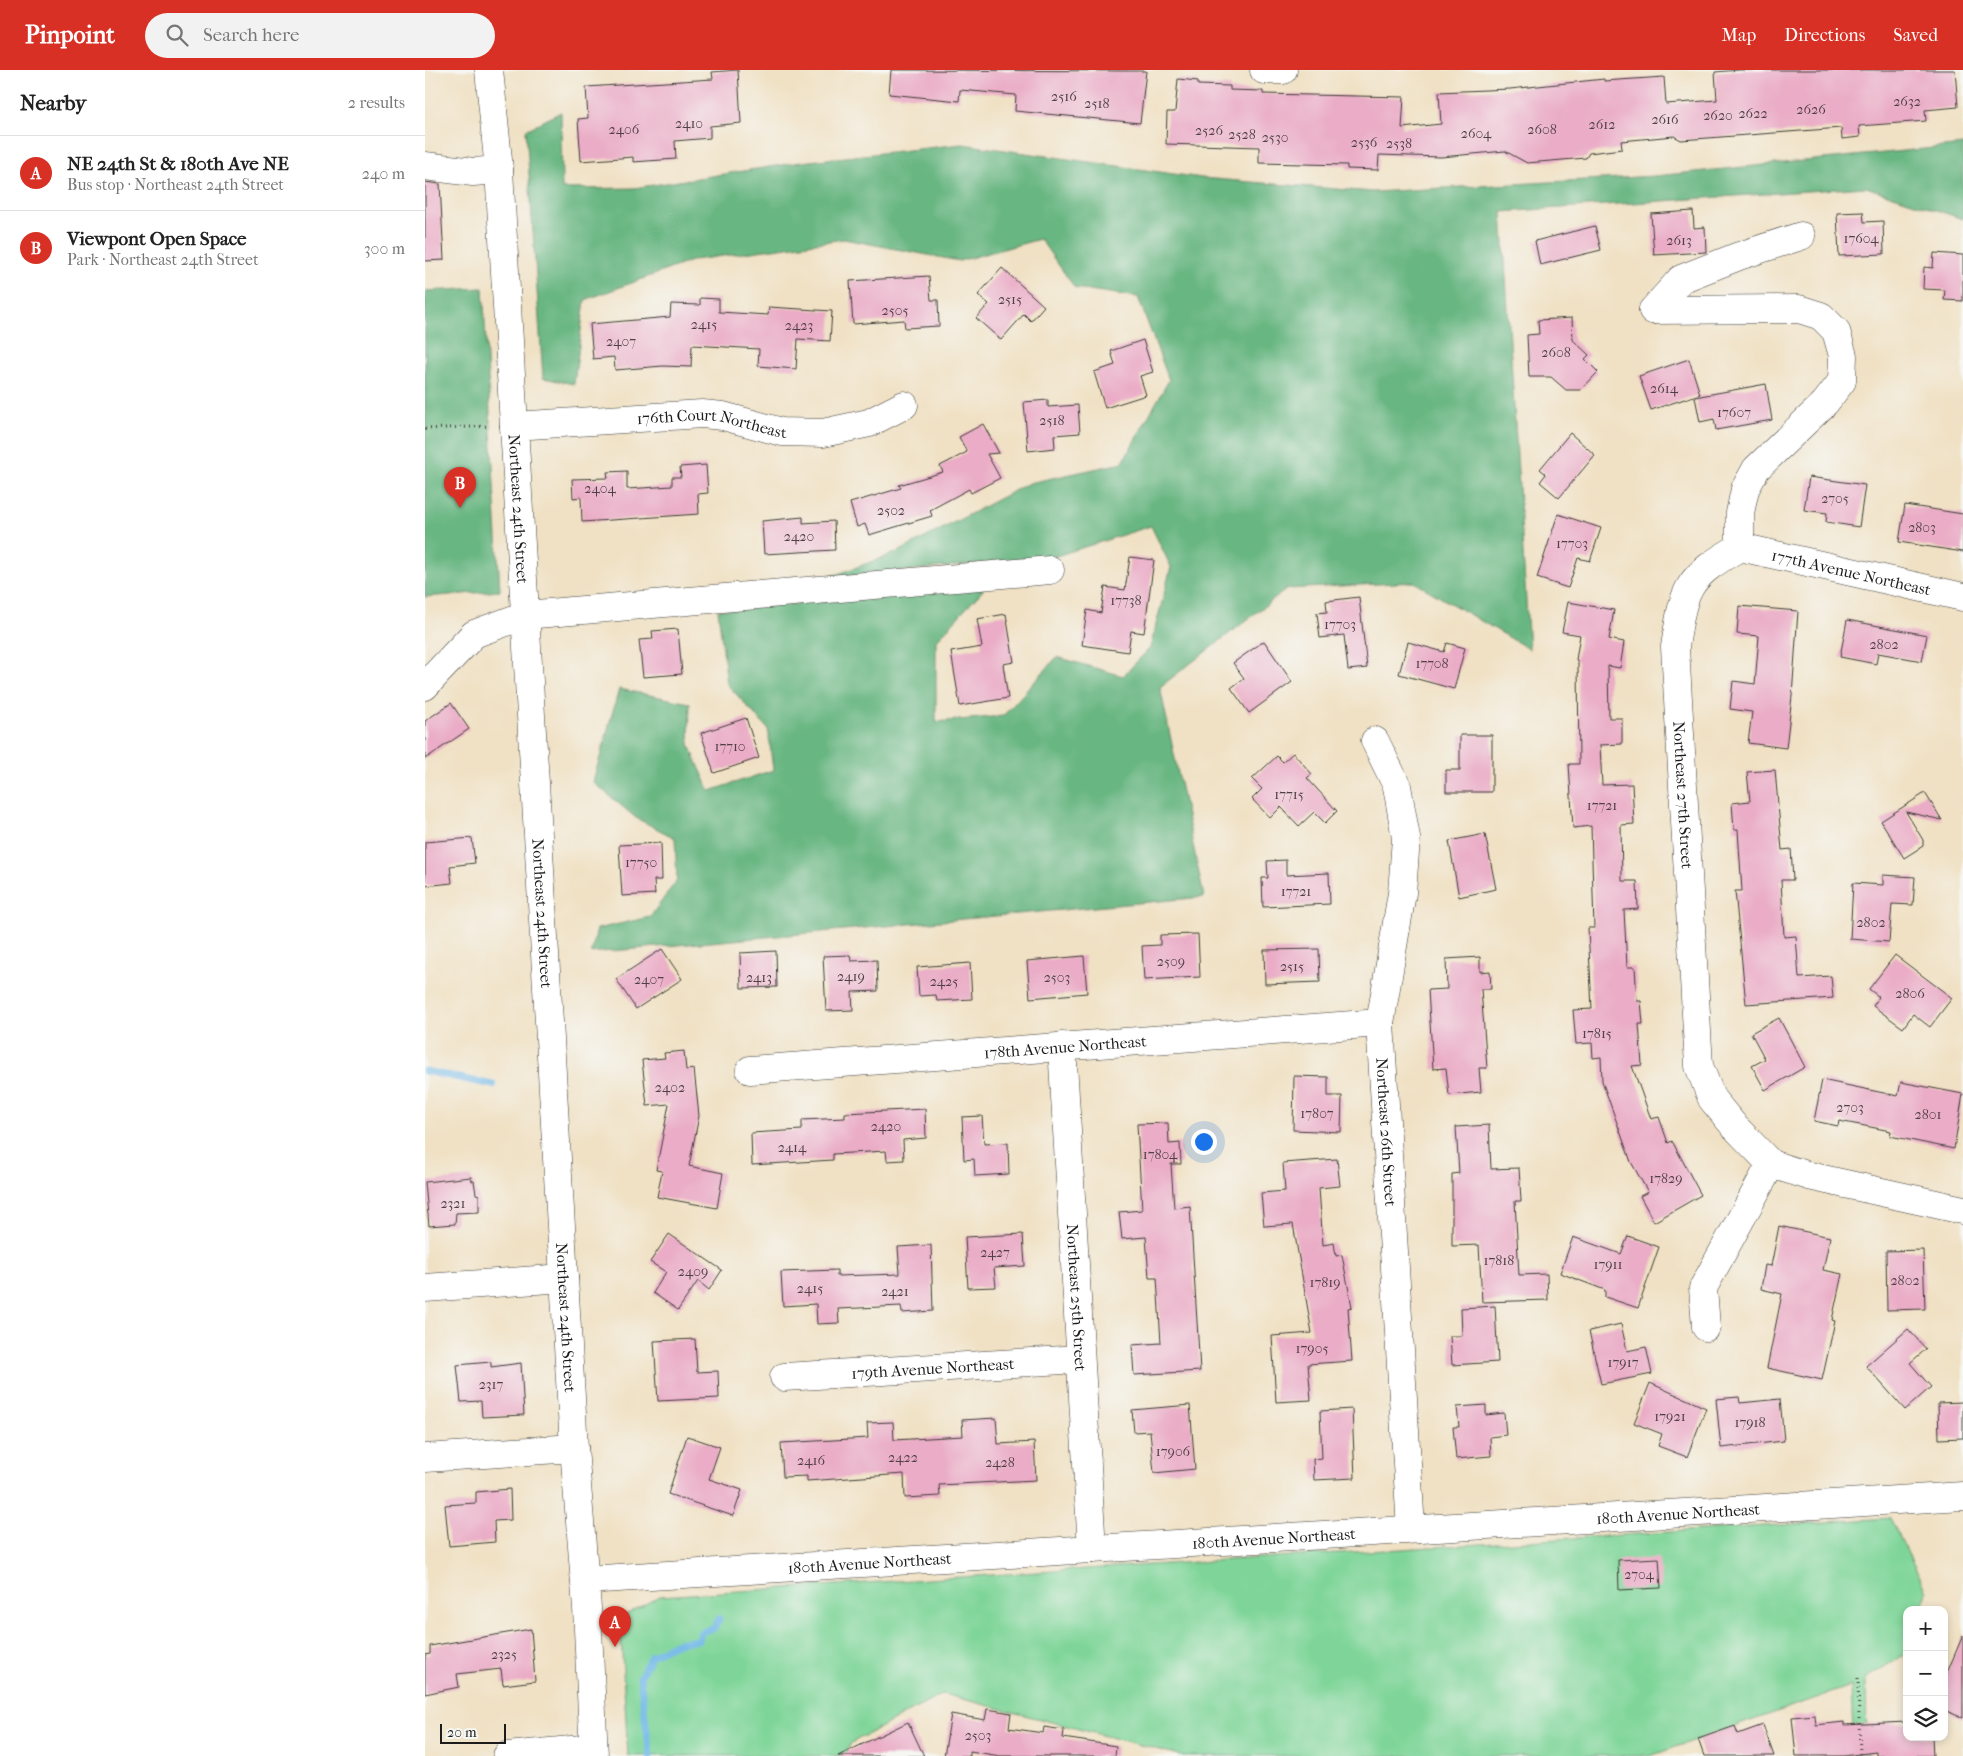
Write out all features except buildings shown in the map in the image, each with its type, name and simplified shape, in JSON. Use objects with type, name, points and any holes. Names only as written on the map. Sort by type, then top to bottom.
[{"type":"street","name":"Northeast 24th Street","points":[[489,70],[499,170],[503,426],[525,615],[574,1448],[585,1580],[593,1752]]},
{"type":"street","points":[[1264,70],[1283,70]]},
{"type":"street","points":[[425,166],[473,172],[499,170]]},
{"type":"street","points":[[1740,547],[1740,513],[1745,489],[1753,476],[1825,403],[1842,381],[1843,356],[1836,331],[1821,316],[1799,309],[1653,310],[1681,279],[1739,256],[1801,236]]},
{"type":"street","name":"176th Court Northeast","points":[[503,426],[702,414],[723,416],[782,432],[823,433],[869,423],[904,405]]},
{"type":"street","name":"177th Avenue Northeast","points":[[1740,547],[1963,597]]},
{"type":"street","name":"Northeast 27th Street","points":[[1740,547],[1709,564],[1692,581],[1681,607],[1675,647],[1699,1066],[1712,1099],[1735,1127],[1771,1164]]},
{"type":"street","points":[[425,686],[473,634],[525,615],[1050,570]]},
{"type":"street","name":"Northeast 26th Street","points":[[1375,741],[1397,786],[1406,838],[1402,892],[1380,1023],[1411,1529]]},
{"type":"street","name":"178th Avenue Northeast","points":[[750,1070],[1380,1023]]},
{"type":"street","name":"Northeast 25th Street","points":[[1062,1046],[1092,1549]]},
{"type":"street","points":[[1706,1327],[1703,1288],[1771,1164],[1809,1176],[1963,1210]]},
{"type":"street","points":[[425,1288],[564,1278]]},
{"type":"street","name":"179th Avenue Northeast","points":[[784,1377],[1080,1359]]},
{"type":"street","points":[[425,1458],[574,1448]]},
{"type":"street","name":"180th Avenue Northeast","points":[[585,1580],[1963,1496]]},
{"type":"street","points":[[507,1756],[593,1752]]},
{"type":"path","points":[[425,429],[503,426]]},
{"type":"path","points":[[1858,1678],[1859,1756]]},
{"type":"green space","points":[[561,112],[562,189],[634,188],[801,162],[962,144],[1202,178],[1373,192],[1655,176],[1963,145],[1963,219],[1866,187],[1502,212],[1529,649],[1414,582],[1287,589],[1160,687],[1204,897],[591,953],[597,929],[650,917],[677,880],[675,838],[636,818],[593,782],[619,689],[690,703],[689,744],[710,791],[773,770],[768,729],[727,684],[718,610],[984,589],[936,641],[936,722],[1003,716],[1057,657],[1123,676],[1150,648],[1171,567],[1151,526],[1056,556],[824,579],[898,552],[1029,483],[1122,463],[1169,380],[1138,297],[1075,288],[1040,239],[959,261],[844,239],[694,260],[585,300],[574,384],[543,378],[526,130]]},
{"type":"green space","points":[[483,288],[500,591],[425,597],[425,291]]},
{"type":"green space","points":[[1890,1518],[1927,1591],[1923,1606],[1903,1606],[1903,1655],[1866,1678],[1867,1756],[1854,1756],[1851,1686],[1650,1756],[1183,1756],[943,1694],[851,1743],[845,1756],[628,1756],[620,1618],[660,1596]]},
{"type":"waterway","points":[[425,1071],[493,1085]]},
{"type":"waterway","points":[[650,1756],[640,1677],[651,1656],[677,1643],[699,1640],[701,1632],[714,1628],[719,1619]]},
{"type":"place","name":"Viewpont Open Space","points":[[460,508]]},
{"type":"place","name":"NE 24th St & 180th Ave NE","points":[[615,1647]]}]
